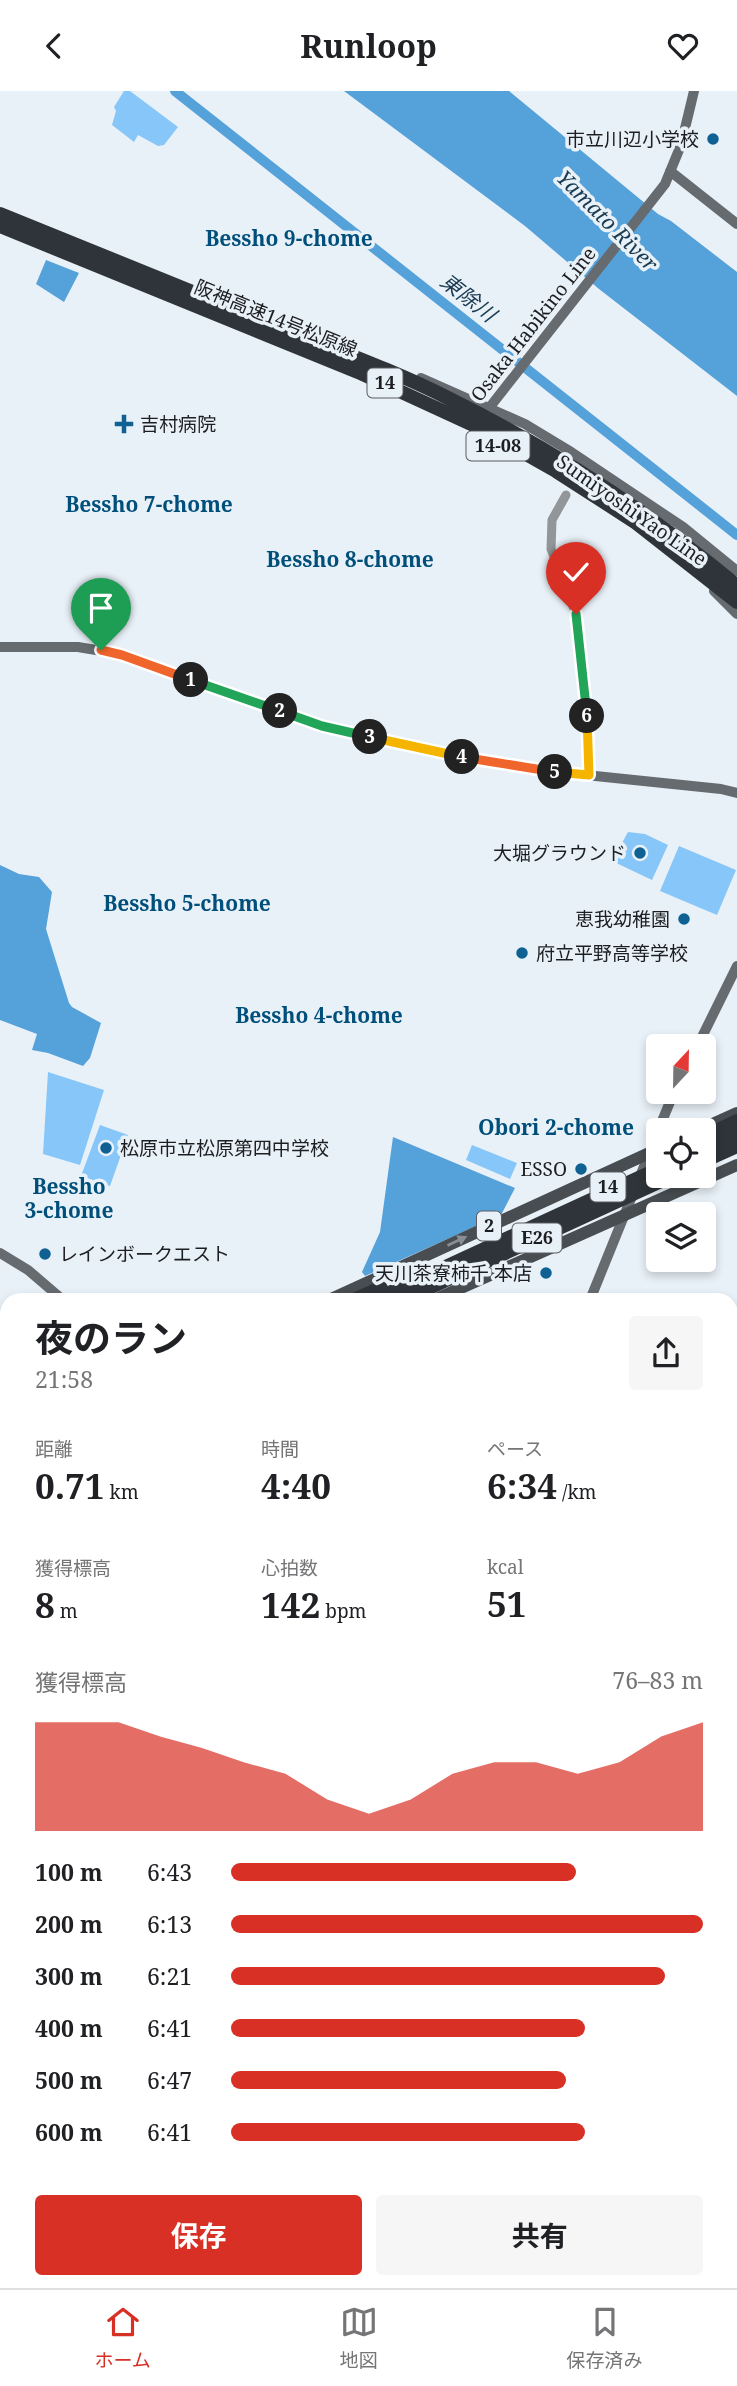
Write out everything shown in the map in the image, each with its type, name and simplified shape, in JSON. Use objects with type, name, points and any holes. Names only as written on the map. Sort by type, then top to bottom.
[{"type":"highway","name":"阪神高速14号松原線","points":[[0,211],[364,361],[446,404],[595,495],[674,551],[736,609]]},
{"type":"highway","name":"阪神高速14号松原線","points":[[0,228],[358,372],[446,404],[526,439],[599,484],[680,540],[737,586]]},
{"type":"highway","points":[[446,404],[526,429],[562,449],[629,493],[737,572]]},
{"type":"highway","name":"14-08","points":[[446,404],[513,456],[599,508],[736,609]]},
{"type":"highway","points":[[716,1131],[737,1121]]},
{"type":"highway","points":[[716,1143],[737,1133]]},
{"type":"highway","points":[[716,1157],[737,1148]]},
{"type":"highway","name":"14","points":[[559,1214],[646,1160]]},
{"type":"highway","name":"E26","points":[[389,1293],[646,1174]]},
{"type":"highway","name":"E26","points":[[418,1293],[646,1188]]},
{"type":"highway","points":[[369,1293],[544,1221]]},
{"type":"main road","name":"Osaka Habikino Line","points":[[473,432],[488,408],[665,184],[681,145],[694,91]]},
{"type":"main road","points":[[670,171],[737,224]]},
{"type":"main road","name":"Sumiyoshi Yao Line","points":[[0,211],[437,385],[525,425],[568,450],[683,527],[737,572]]},
{"type":"main road","name":"Sumiyoshi Yao Line","points":[[0,228],[353,366],[572,486],[647,537],[736,609]]},
{"type":"main road","points":[[0,647],[78,647],[114,653],[331,729],[503,765],[737,793]]},
{"type":"main road","points":[[703,1034],[737,966]]},
{"type":"main road","points":[[716,1122],[737,1113]]},
{"type":"main road","name":"2","points":[[345,1293],[646,1158]]},
{"type":"main road","name":"2","points":[[450,1293],[737,1165]]},
{"type":"main road","points":[[593,1293],[646,1172]]},
{"type":"main road","points":[[0,1253],[28,1270],[55,1293]]},
{"type":"street","points":[[566,495],[552,520],[551,549],[576,614],[589,732],[589,775]]},
{"type":"shaded area","points":[[124,91],[130,91],[178,127],[164,145],[158,146],[138,135],[134,142],[112,125],[116,111],[114,107]]},
{"type":"shaded area","name":"大堀グラウンド","points":[[628,832],[645,834],[668,845],[652,880],[612,861]]},
{"type":"shaded area","points":[[679,846],[736,870],[717,915],[660,891]]},
{"type":"shaded area","points":[[48,1072],[104,1090],[80,1165],[43,1154]]},
{"type":"shaded area","points":[[100,1125],[128,1135],[110,1186],[81,1176]]},
{"type":"shaded area","points":[[472,1145],[517,1163],[510,1179],[466,1160]]},
{"type":"water","name":"Yamato River","points":[[344,91],[509,91],[658,214],[737,272],[737,396],[599,289],[525,226]]},
{"type":"water","points":[[46,260],[79,273],[64,302],[36,284]]},
{"type":"water","points":[[0,865],[19,874],[39,877],[52,892],[46,929],[69,1003],[101,1023],[90,1058],[83,1066],[32,1050],[37,1034],[0,1020]]},
{"type":"water","points":[[393,1137],[515,1188],[501,1215],[365,1276],[362,1272],[380,1232]]},
{"type":"waterway","name":"東除川","points":[[175,91],[737,535]]},
{"type":"place","name":"市立川辺小学校","points":[[713,139]]},
{"type":"place","name":"吉村病院","points":[[124,424]]},
{"type":"place","name":"大堀グラウンド","points":[[640,853]]},
{"type":"place","name":"恵我幼稚園","points":[[684,919]]},
{"type":"place","name":"府立平野高等学校","points":[[522,953]]},
{"type":"place","name":"松原市立松原第四中学校","points":[[106,1148]]},
{"type":"place","name":"ESSO","points":[[581,1169]]},
{"type":"place","name":"レインボークエスト","points":[[45,1254]]},
{"type":"place","name":"天川茶寮柿千 本店","points":[[546,1273]]},
{"type":"district","name":"Bessho 9-chome","points":[[289,239]]},
{"type":"district","name":"Bessho 7-chome","points":[[149,505]]},
{"type":"district","name":"Bessho 8-chome","points":[[350,560]]},
{"type":"district","name":"Bessho 5-chome","points":[[187,904]]},
{"type":"district","name":"Bessho 4-chome","points":[[319,1016]]},
{"type":"district","name":"Obori 2-chome","points":[[556,1128]]},
{"type":"district","name":"Bessho 3-chome","points":[[69,1199]]},
{"type":"route","points":[[101,650],[331,729],[503,765],[589,775],[589,732],[576,614]]}]
